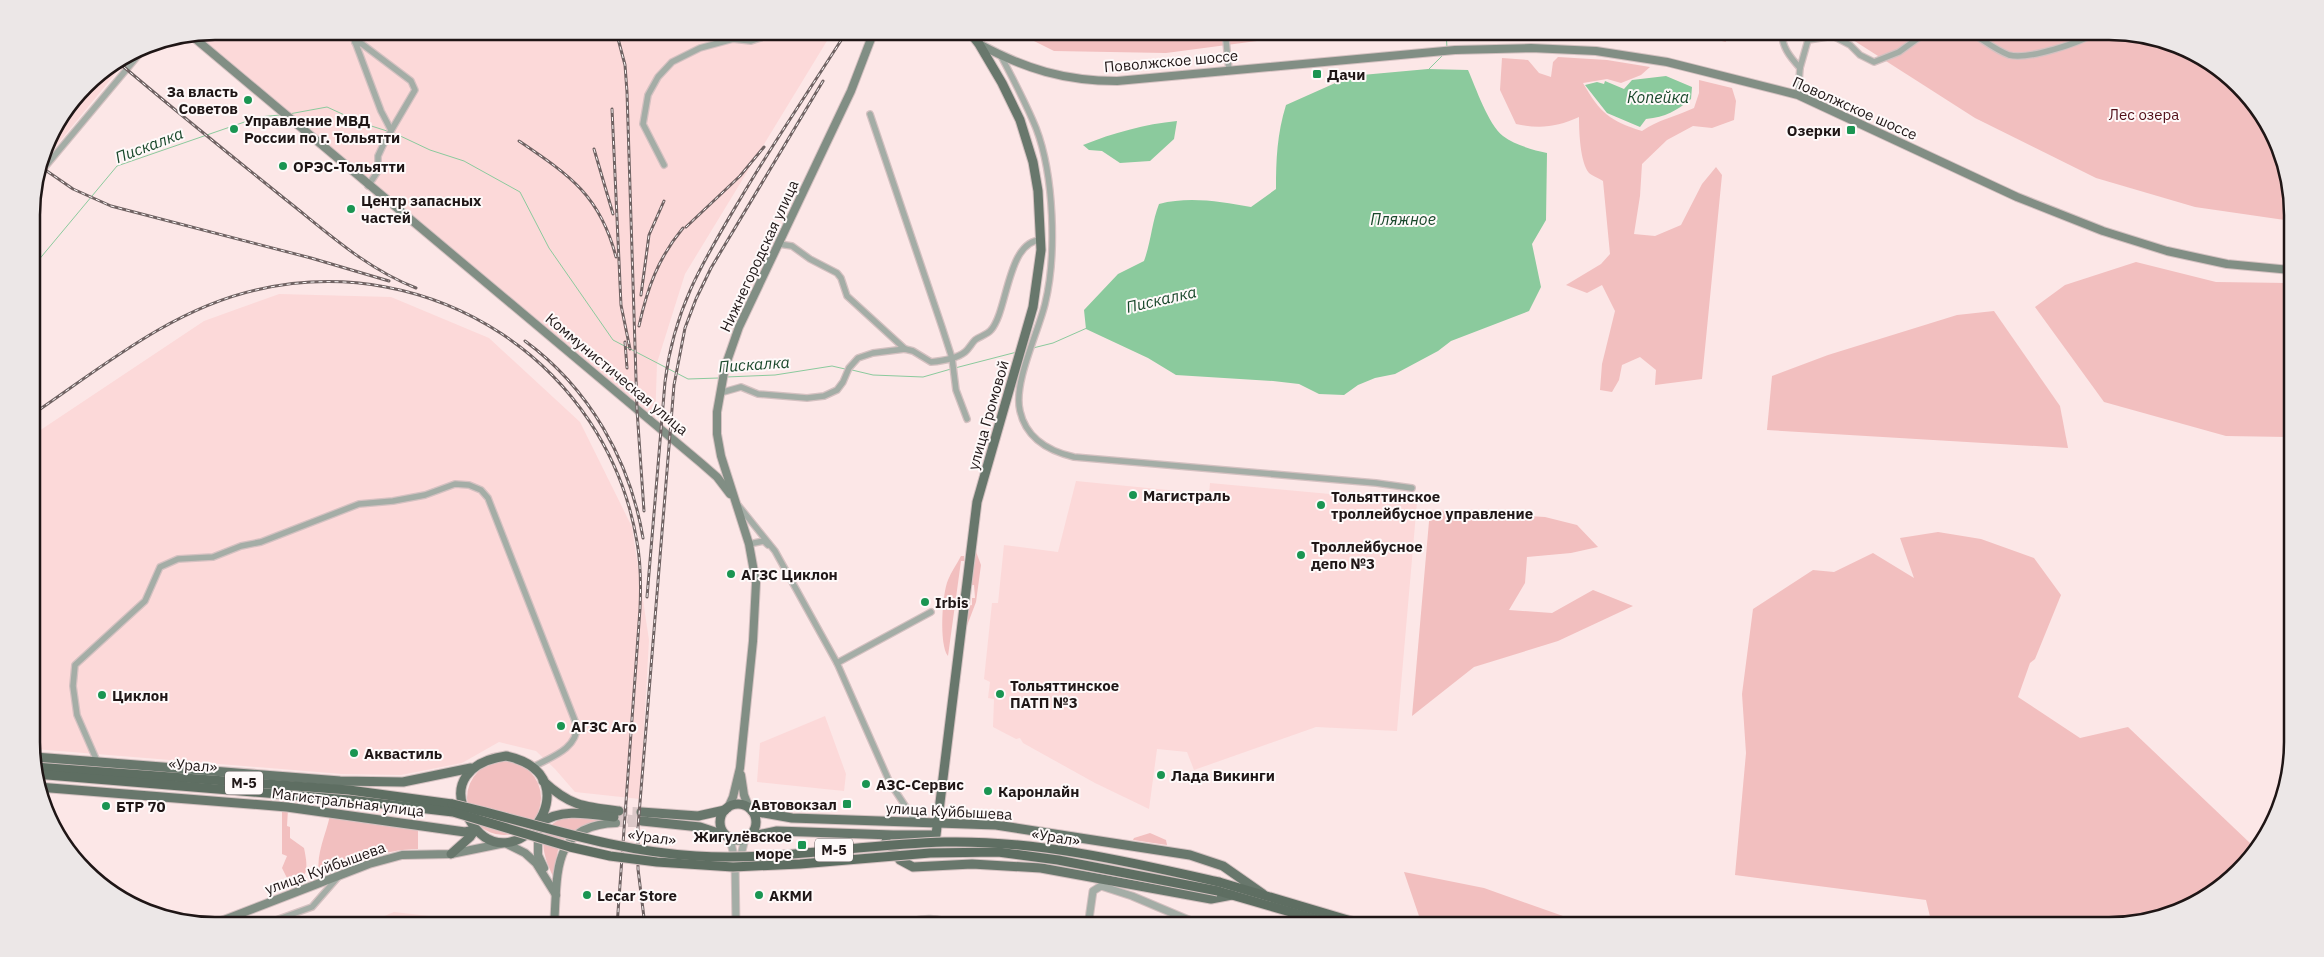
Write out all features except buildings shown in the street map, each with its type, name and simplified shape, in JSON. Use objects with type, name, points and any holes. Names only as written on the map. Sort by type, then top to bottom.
[{"type":"highway","name":"«Урал»","points":[[42,768],[349,790],[405,797],[452,804],[574,838],[651,852],[697,856],[753,856],[876,845],[946,842],[998,843],[1058,850],[1219,887]]},
{"type":"highway","name":"«Урал»","points":[[43,775],[358,801],[453,812],[570,847],[610,856],[658,862],[733,867],[800,864],[930,852],[998,852],[1066,861],[1267,896]]},
{"type":"highway","name":"М-5","points":[[1219,887],[1232,895]]},
{"type":"highway","name":"улица Куйбышева","points":[[1232,895],[1308,917]]},
{"type":"highway","name":"улица Куйбышева","points":[[1267,896],[1338,917]]},
{"type":"main road","name":"Нижнегородская улица","points":[[727,809],[733,797],[740,768],[753,641],[756,583],[749,544],[721,456],[717,434],[717,412],[725,367],[739,327],[851,91],[871,40]]},
{"type":"main road","name":"улица Громовой","points":[[936,835],[977,502],[1033,307],[1038,279],[1041,240],[1038,191],[1033,162],[1020,120],[1002,82],[976,40]]},
{"type":"main road","name":"Коммунистическая улица","points":[[198,41],[368,186],[717,477],[734,500]]},
{"type":"main road","name":"Поволжское шоссе","points":[[979,44],[1001,56],[1050,74],[1084,81],[1117,81],[1455,50],[1531,48],[1596,51],[1667,62],[1798,95],[2017,197],[2104,231],[2167,251],[2218,262],[2284,269]]},
{"type":"main road","points":[[556,895],[531,858],[521,850],[486,838],[475,830],[462,808],[461,793],[466,775],[471,768],[489,758],[506,756],[520,759],[533,767],[543,781],[559,796],[575,805],[616,817]]},
{"type":"main road","name":"Магистральная улица","points":[[41,757],[340,781],[394,782],[421,779],[471,768]]},
{"type":"main road","name":"Нижнегородская улица","points":[[740,768],[742,788],[751,810]]},
{"type":"main road","points":[[543,781],[547,795],[545,812],[538,825],[538,856],[556,895]]},
{"type":"main road","name":"Магистральная улица","points":[[46,788],[287,807],[465,832],[475,830]]},
{"type":"main road","points":[[739,804],[751,810],[756,825],[754,832],[747,838],[729,838],[700,827],[641,819],[698,816],[739,804]]},
{"type":"main road","points":[[727,809],[720,824],[729,838]]},
{"type":"main road","name":"улица Куйбышева","points":[[751,810],[792,818],[996,825],[1190,855],[1222,866],[1267,896]]},
{"type":"main road","points":[[505,843],[528,834],[538,825],[560,814],[616,817]]},
{"type":"main road","points":[[555,917],[563,850],[580,831],[616,817]]},
{"type":"main road","points":[[451,854],[458,842],[453,830]]},
{"type":"main road","points":[[451,854],[475,830]]},
{"type":"main road","name":"улица Куйбышева","points":[[747,838],[777,831],[876,835],[936,835]]},
{"type":"main road","name":"улица Куйбышева","points":[[876,835],[887,842],[900,860],[913,867],[972,864],[1009,865],[1041,868],[1211,899],[1232,895]]},
{"type":"main road","name":"улица Куйбышева","points":[[231,917],[369,864],[402,855],[451,854],[505,843]]},
{"type":"street","points":[[664,165],[643,124],[648,95],[658,77],[672,62],[700,48],[729,40]]},
{"type":"street","points":[[1226,40],[1229,70]]},
{"type":"street","points":[[1782,40],[1789,56],[1800,68]]},
{"type":"street","points":[[1798,95],[1800,68],[1808,40]]},
{"type":"street","points":[[1841,40],[1850,45],[1860,55],[1874,62],[1899,52],[1916,40]]},
{"type":"street","points":[[1983,40],[2009,55],[2034,55],[2082,40]]},
{"type":"street","points":[[355,42],[381,111],[391,130]]},
{"type":"street","points":[[355,42],[362,44],[411,81],[415,90],[378,156],[378,171],[368,186]]},
{"type":"street","points":[[1001,56],[1037,129],[1049,190],[1052,253],[1048,287],[1018,397],[1022,419],[1041,445],[1057,453],[1074,457],[1376,483],[1412,488]]},
{"type":"street","points":[[48,164],[135,60]]},
{"type":"street","points":[[870,114],[952,358],[956,390],[967,419]]},
{"type":"street","points":[[720,394],[741,386],[758,394],[806,398],[824,396],[837,390],[849,368],[858,358],[873,353],[905,349],[913,351],[932,362],[952,358],[965,352],[975,340],[993,329],[1016,260],[1025,246],[1031,241],[1041,240]]},
{"type":"street","points":[[779,244],[792,246],[810,259],[837,273],[841,278],[847,296],[905,349]]},
{"type":"street","points":[[97,761],[77,715],[73,686],[75,665],[145,601],[160,567],[178,559],[213,557],[240,546],[261,542],[359,504],[393,501],[425,495],[455,484],[469,485],[481,490],[488,498],[577,726],[577,736],[571,745],[533,767]]},
{"type":"street","name":"Коммунистическая улица","points":[[734,500],[776,551],[838,663],[890,783],[916,822]]},
{"type":"street","points":[[749,544],[764,541],[776,551]]},
{"type":"street","points":[[838,663],[931,612]]},
{"type":"street","points":[[729,838],[735,860],[736,917]]},
{"type":"street","points":[[736,887],[747,838]]},
{"type":"street","points":[[284,917],[308,908],[339,876]]},
{"type":"street","points":[[1089,917],[1093,891],[1101,886],[1132,896],[1182,917]]},
{"type":"shaded area","points":[[828,40],[685,274],[657,363],[655,424],[200,41]]},
{"type":"shaded area","points":[[119,70],[52,151],[63,128],[76,109],[91,91]]},
{"type":"shaded area","points":[[279,294],[391,297],[489,338],[580,422],[632,527],[649,640],[640,799],[575,792],[536,751],[499,742],[462,763],[401,775],[342,774],[40,749],[40,430],[204,321]]},
{"type":"shaded area","points":[[1076,481],[1209,494],[1210,483],[1417,502],[1397,731],[1316,727],[1194,770],[1187,752],[1157,749],[1149,809],[1095,783],[1023,743],[1020,738],[1016,739],[993,727],[994,699],[988,698],[990,682],[984,679],[992,603],[998,603],[1004,545],[1058,552]]},
{"type":"shaded area","points":[[825,716],[846,774],[844,791],[757,782],[760,743]]},
{"type":"shaded area","points":[[394,912],[429,916],[429,917],[382,917]]},
{"type":"green space","points":[[1032,40],[1257,41],[1166,53],[1054,51]]},
{"type":"green space","name":"Лес озера","points":[[1853,40],[2120,40],[2143,43],[2176,53],[2196,63],[2233,91],[2261,128],[2271,148],[2281,181],[2284,220],[2195,207],[2096,178],[1975,118]]},
{"type":"green space","points":[[1558,57],[1607,60],[1650,67],[1641,75],[1621,83],[1607,79],[1583,83],[1595,102],[1607,114],[1622,124],[1642,131],[1694,108],[1699,93],[1699,80],[1732,88],[1736,101],[1734,120],[1712,128],[1693,126],[1667,140],[1642,164],[1640,196],[1634,234],[1655,236],[1681,225],[1702,184],[1716,167],[1722,175],[1702,379],[1655,385],[1656,370],[1640,357],[1622,365],[1619,380],[1612,392],[1600,390],[1602,364],[1615,311],[1602,285],[1587,293],[1566,285],[1601,264],[1610,254],[1603,181],[1590,174],[1586,168],[1581,146],[1579,117],[1548,126],[1516,124],[1500,90],[1502,58],[1528,60],[1539,73],[1551,77],[1553,62]]},
{"type":"green space","points":[[2136,262],[2216,282],[2284,283],[2284,437],[2226,436],[2104,402],[2035,307],[2065,285]]},
{"type":"green space","points":[[1994,311],[2060,406],[2068,448],[1767,430],[1772,376],[1828,355],[1957,315]]},
{"type":"green space","points":[[1430,510],[1545,517],[1577,525],[1598,547],[1571,553],[1527,557],[1525,583],[1509,610],[1552,613],[1593,590],[1633,606],[1558,641],[1474,667],[1412,716]]},
{"type":"green space","points":[[1938,532],[1981,539],[2034,558],[2061,595],[2035,659],[2030,663],[2018,697],[2080,738],[2128,727],[2251,844],[2233,866],[2196,894],[2176,904],[2143,914],[2120,917],[1930,917],[1926,900],[1735,875],[1746,753],[1742,694],[1753,609],[1813,570],[1834,572],[1873,553],[1914,578],[1900,538]]},
{"type":"green space","points":[[975,549],[981,565],[976,602],[965,631],[967,606],[972,605],[972,598],[975,598],[974,585],[971,585]]},
{"type":"green space","points":[[961,556],[964,556],[964,561],[961,561],[948,656],[945,650],[942,631],[944,596],[948,580]]},
{"type":"green space","points":[[497,761],[511,761],[525,767],[535,777],[541,791],[539,812],[525,829],[511,835],[497,835],[483,829],[473,819],[467,805],[467,791],[473,777],[483,767]]},
{"type":"green space","points":[[288,809],[287,826],[290,827],[290,838],[304,848],[306,861],[304,875],[297,883],[291,886],[282,868],[287,856],[282,854],[282,811]]},
{"type":"green space","points":[[330,815],[418,826],[418,849],[381,854],[323,875],[319,873],[318,866]]},
{"type":"green space","points":[[569,816],[601,819],[574,831],[563,841],[557,855],[554,878],[544,850],[545,833],[558,820]]},
{"type":"green space","points":[[1150,833],[1166,840],[1167,845],[1133,840]]},
{"type":"green space","points":[[1404,872],[1484,888],[1564,917],[1419,917]]},
{"type":"water","name":"Пляжное","points":[[1428,69],[1468,70],[1492,123],[1503,136],[1530,149],[1547,153],[1546,220],[1532,244],[1541,287],[1529,311],[1451,341],[1438,351],[1395,374],[1375,378],[1358,385],[1344,395],[1319,394],[1299,384],[1176,375],[1148,358],[1086,329],[1084,310],[1118,274],[1144,261],[1159,204],[1194,200],[1251,207],[1276,189],[1278,147],[1286,105],[1351,76]]},
{"type":"water","name":"Копейка","points":[[1666,76],[1692,87],[1691,99],[1670,113],[1646,119],[1640,127],[1607,113],[1585,85],[1597,82],[1604,84],[1605,81],[1624,89],[1632,80]]},
{"type":"water","points":[[1177,121],[1174,139],[1150,161],[1120,163],[1102,151],[1089,150],[1083,145],[1129,130]]},
{"type":"waterway","name":"Пискалка","points":[[1447,40],[1447,48]]},
{"type":"waterway","name":"Пискалка","points":[[1428,70],[1443,55]]},
{"type":"waterway","name":"Пискалка","points":[[289,114],[327,107],[362,123],[387,131]]},
{"type":"waterway","name":"Пискалка","points":[[40,258],[117,166],[259,117],[280,115]]},
{"type":"waterway","name":"Пискалка","points":[[394,133],[430,150],[464,161],[520,192],[549,248],[613,340],[688,379],[719,378]]},
{"type":"waterway","name":"Пискалка","points":[[1033,348],[1053,343],[1087,328]]},
{"type":"waterway","name":"Пискалка","points":[[955,368],[1017,352]]},
{"type":"waterway","name":"Пискалка","points":[[726,377],[775,375],[832,366],[845,369]]},
{"type":"waterway","name":"Пискалка","points":[[852,370],[873,375],[923,377],[951,369]]},
{"type":"tunnel","points":[[619,811],[641,812]]},
{"type":"tunnel","points":[[614,817],[642,821]]},
{"type":"tunnel","points":[[616,823],[640,823]]},
{"type":"railway","points":[[618,40],[625,65],[627,92],[637,410],[644,511]]},
{"type":"railway","points":[[647,597],[665,382],[669,356],[683,309],[702,266],[726,224],[765,158],[841,40]]},
{"type":"railway","points":[[123,66],[347,248],[397,280],[416,288]]},
{"type":"railway","points":[[644,917],[638,869],[638,827],[674,385],[685,328],[711,268],[823,81]]},
{"type":"railway","points":[[612,109],[621,305],[630,349]]},
{"type":"railway","points":[[519,141],[553,165],[580,188],[601,218],[616,257]]},
{"type":"railway","points":[[686,227],[740,176],[764,147]]},
{"type":"railway","points":[[594,149],[613,214]]},
{"type":"railway","points":[[46,170],[73,189],[111,206],[311,258],[389,281]]},
{"type":"railway","points":[[641,295],[649,235],[664,201]]},
{"type":"railway","points":[[639,326],[646,299],[660,262],[683,228]]},
{"type":"railway","points":[[40,409],[112,359],[167,325],[195,311],[225,299],[256,290],[322,282],[386,287],[446,305],[501,333],[550,373],[590,421],[619,478],[638,550],[640,609],[618,917]]},
{"type":"railway","points":[[525,341],[569,381],[587,403],[603,428],[617,454],[628,481],[637,509],[643,538]]},
{"type":"railway","points":[[625,342],[627,368]]},
{"type":"place","name":"Дачи","points":[[1317,74]]},
{"type":"place","name":"За власть Советов","points":[[248,100]]},
{"type":"place","name":"Управление МВД России по г. Тольятти","points":[[234,129]]},
{"type":"place","name":"Озерки","points":[[1851,130]]},
{"type":"place","name":"ОРЭС-Тольятти","points":[[283,166]]},
{"type":"place","name":"Центр запасных частей","points":[[351,209]]},
{"type":"place","name":"Магистраль","points":[[1133,495]]},
{"type":"place","name":"Тольяттинское троллейбусное управление","points":[[1321,505]]},
{"type":"place","name":"Троллейбусное депо №3","points":[[1301,555]]},
{"type":"place","name":"АГЗС Циклон","points":[[731,574]]},
{"type":"place","name":"Irbis","points":[[925,602]]},
{"type":"place","name":"Тольяттинское ПАТП №3","points":[[1000,694]]},
{"type":"place","name":"Циклон","points":[[102,695]]},
{"type":"place","name":"АГЗС Аго","points":[[561,726]]},
{"type":"place","name":"Аквастиль","points":[[354,753]]},
{"type":"place","name":"Лада Викинги","points":[[1161,775]]},
{"type":"place","name":"АЗС-Сервис","points":[[866,784]]},
{"type":"place","name":"Каронлайн","points":[[988,791]]},
{"type":"place","name":"Автовокзал","points":[[847,804]]},
{"type":"place","name":"БТР 70","points":[[106,806]]},
{"type":"place","name":"Жигулёвское море","points":[[802,845]]},
{"type":"place","name":"Lecar Store","points":[[587,895]]},
{"type":"place","name":"АКМИ","points":[[759,895]]}]
